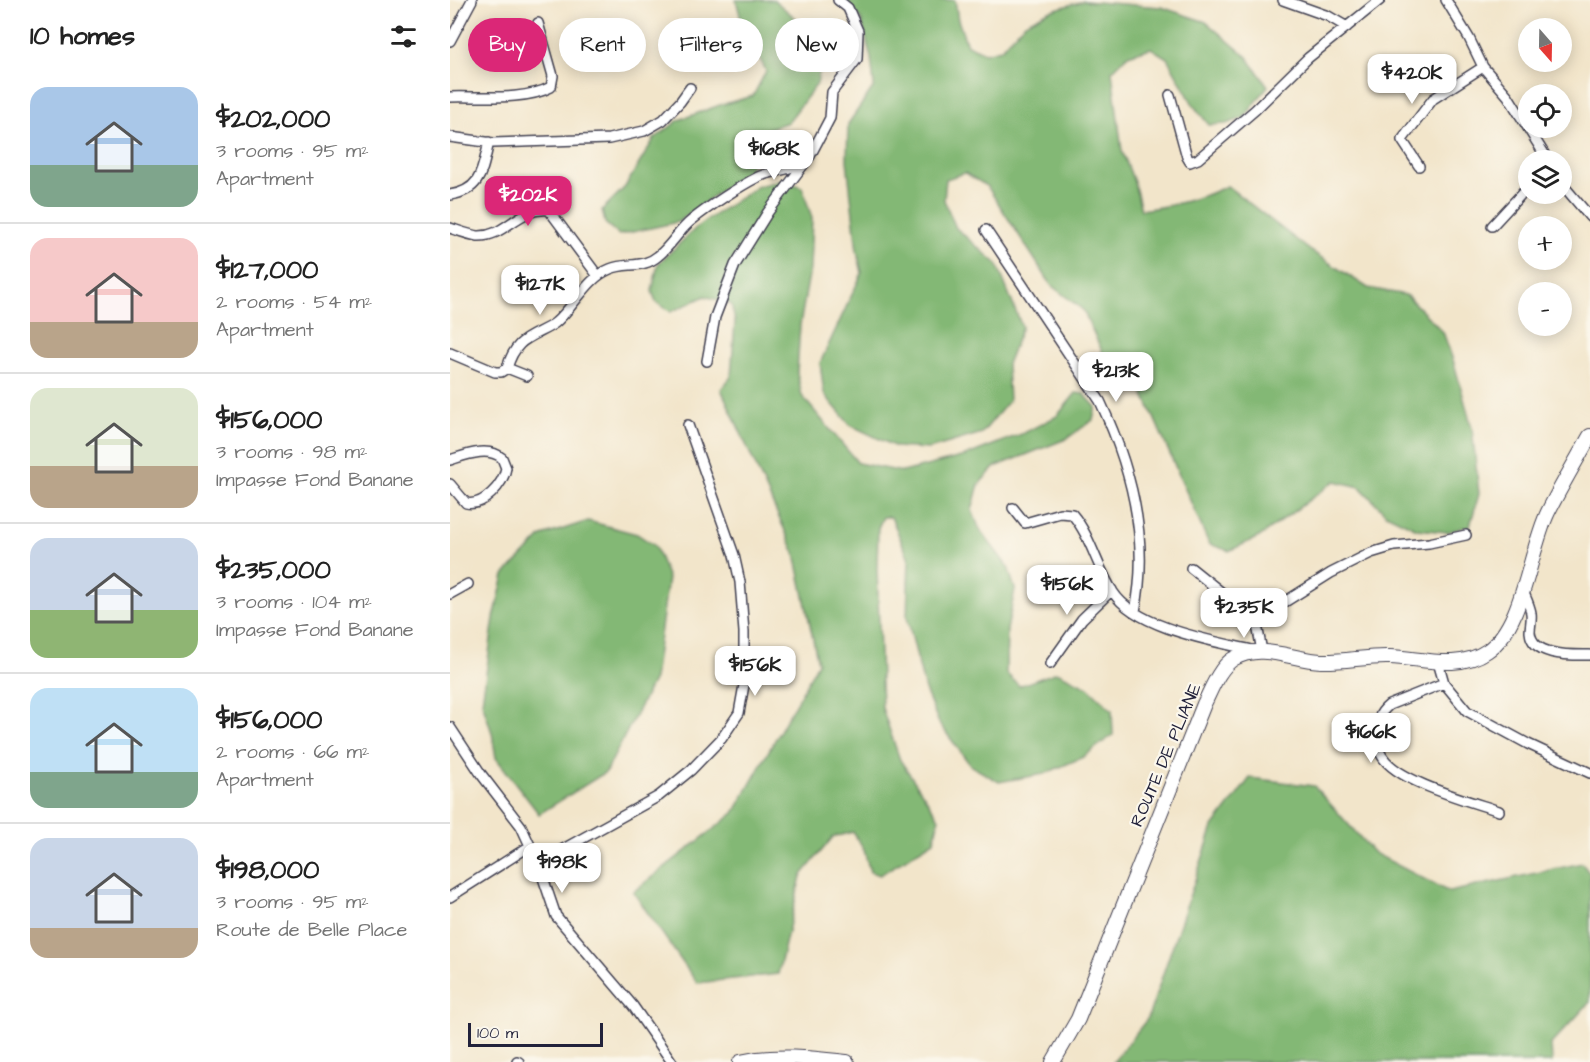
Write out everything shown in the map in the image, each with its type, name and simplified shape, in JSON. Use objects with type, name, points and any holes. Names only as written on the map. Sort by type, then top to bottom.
[{"type":"street","points":[[450,41],[472,0]]},
{"type":"street","points":[[707,361],[715,316],[735,265],[768,212],[810,156],[830,118],[832,92],[857,59],[858,31],[848,8],[838,0]]},
{"type":"street","points":[[1170,94],[1190,162],[1198,159],[1308,58],[1380,0]]},
{"type":"street","points":[[1446,0],[1483,67],[1508,96],[1542,150]]},
{"type":"street","points":[[1288,1],[1323,14],[1347,27]]},
{"type":"street","points":[[450,97],[510,96],[545,90],[551,87],[553,75],[547,54]]},
{"type":"street","points":[[1419,166],[1402,140],[1433,99],[1483,67]]},
{"type":"street","points":[[450,137],[489,142],[609,139],[644,131],[663,120],[690,88]]},
{"type":"street","points":[[450,195],[465,192],[476,182],[482,171],[489,142]]},
{"type":"street","points":[[450,353],[495,372],[501,372],[507,368],[514,350],[523,341],[556,322],[598,276],[619,266],[647,264],[659,256],[691,220],[758,177],[799,165],[810,156]]},
{"type":"street","points":[[1572,196],[1590,217]]},
{"type":"street","points":[[1492,226],[1518,199]]},
{"type":"street","points":[[450,228],[479,236],[497,232],[529,211],[549,210],[598,276]]},
{"type":"street","points":[[986,230],[1100,400],[1107,416],[1133,499],[1140,547],[1140,586],[1135,611]]},
{"type":"street","points":[[507,368],[527,376]]},
{"type":"street","points":[[538,863],[659,796],[692,770],[722,738],[739,713],[744,685],[744,632],[740,582],[734,555],[688,425]]},
{"type":"street","name":"ROUTE DE PLIANE","points":[[1053,1062],[1078,1018],[1204,704],[1222,669],[1242,654],[1271,651],[1323,661],[1389,657],[1438,662],[1465,660],[1489,651],[1511,620],[1523,591],[1535,544],[1548,512],[1590,436]]},
{"type":"street","points":[[450,460],[473,453],[492,452],[502,458],[506,468],[500,482],[478,503],[466,503],[450,484]]},
{"type":"street","points":[[1013,508],[1022,522],[1028,523],[1060,513],[1072,514],[1112,590],[1122,602],[1150,621],[1172,630],[1259,652],[1256,621],[1191,568]]},
{"type":"street","points":[[1256,621],[1330,573],[1371,553],[1394,546],[1429,543],[1466,535]]},
{"type":"street","points":[[450,594],[468,584]]},
{"type":"street","points":[[1050,664],[1082,619],[1112,590]]},
{"type":"street","points":[[1523,591],[1531,612],[1530,633],[1534,642],[1542,649],[1566,656],[1590,654]]},
{"type":"street","points":[[1438,662],[1444,683],[1467,711],[1528,744],[1590,773]]},
{"type":"street","points":[[1444,683],[1389,705],[1383,710],[1378,715],[1378,748],[1390,766],[1405,777],[1500,811]]},
{"type":"street","points":[[450,728],[481,774],[519,823],[538,863],[556,916],[633,1006],[672,1062]]},
{"type":"street","points":[[450,897],[530,846]]},
{"type":"street","points":[[740,1062],[759,1058],[798,1056],[847,1062]]},
{"type":"green space","points":[[736,0],[774,0],[795,18],[775,18],[775,72],[819,72],[817,84],[788,122],[765,130],[756,137],[752,150],[754,158],[749,170],[678,222],[619,235],[605,223],[602,210],[625,187],[654,139],[679,120],[753,96],[766,71],[763,65],[763,18],[741,18]]},
{"type":"green space","points":[[846,0],[955,0],[958,20],[967,45],[985,53],[1001,49],[1025,23],[1049,11],[1083,1],[1161,7],[1206,22],[1247,57],[1268,86],[1244,118],[1226,124],[1209,125],[1194,106],[1167,58],[1151,48],[1128,55],[1112,71],[1122,151],[1134,182],[1141,210],[1185,202],[1227,186],[1311,251],[1368,288],[1406,295],[1443,332],[1454,363],[1472,428],[1479,494],[1470,526],[1447,532],[1417,529],[1386,514],[1360,487],[1335,481],[1259,537],[1229,551],[1209,544],[1142,390],[1107,362],[1083,310],[1052,286],[987,186],[965,173],[946,179],[944,200],[956,228],[997,264],[1022,327],[1007,364],[1009,401],[982,433],[929,449],[896,447],[850,425],[824,394],[820,363],[862,273],[857,251],[847,160],[848,124],[874,86],[871,58],[861,19]]},
{"type":"green space","points":[[782,180],[802,187],[812,218],[810,269],[800,325],[797,373],[802,396],[858,463],[903,472],[965,456],[1024,433],[1057,416],[1076,393],[1084,394],[1096,407],[1093,420],[1066,439],[995,467],[979,484],[972,510],[980,530],[1008,567],[1015,589],[1007,630],[1006,673],[1019,686],[1057,672],[1088,687],[1112,710],[1113,735],[1083,757],[1044,774],[999,782],[971,766],[939,723],[925,690],[907,617],[909,559],[891,517],[883,517],[878,528],[877,568],[882,708],[900,760],[939,818],[934,841],[880,875],[870,872],[864,850],[853,832],[833,837],[801,876],[778,974],[697,983],[633,892],[734,813],[818,663],[795,553],[721,389],[731,377],[735,321],[731,304],[705,296],[671,312],[656,302],[652,291],[658,264],[698,226],[758,186]]},
{"type":"green space","points":[[588,521],[637,534],[655,546],[668,578],[654,679],[606,772],[539,814],[496,758],[492,733],[482,702],[494,618],[504,575],[542,536]]},
{"type":"green space","points":[[1250,778],[1314,786],[1374,853],[1449,892],[1582,863],[1590,874],[1590,1002],[1551,1044],[1552,1062],[1113,1062],[1148,1018],[1213,827]]}]
